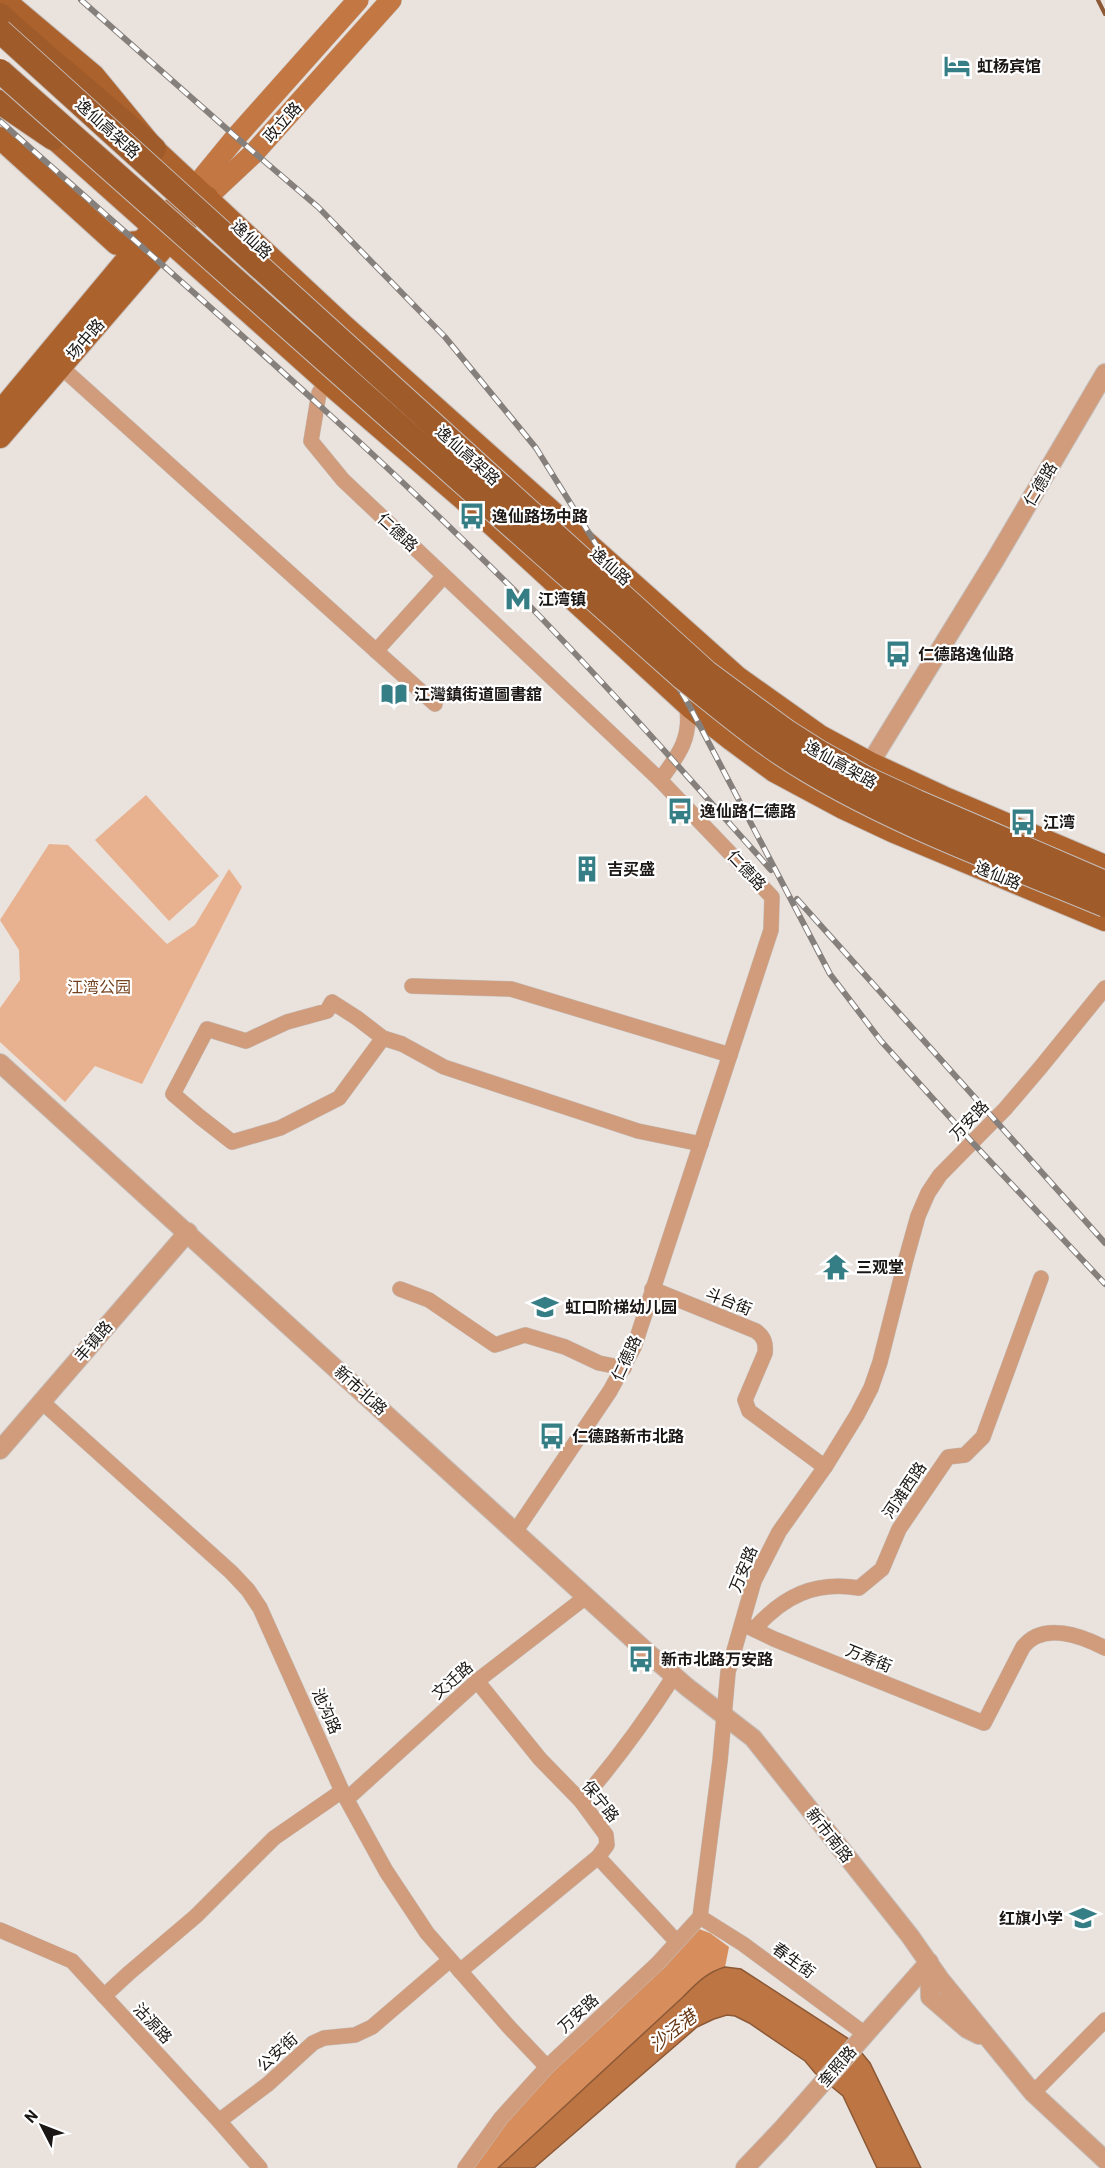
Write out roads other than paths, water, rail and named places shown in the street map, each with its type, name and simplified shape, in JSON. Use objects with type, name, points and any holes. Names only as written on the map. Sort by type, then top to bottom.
[{"type":"highway","points":[[0,15],[154,149]]},
{"type":"highway","name":"逸仙高架路","points":[[0,29],[731,692],[817,752],[867,779],[1105,883]]},
{"type":"highway","name":"逸仙高架路","points":[[0,71],[657,656],[741,724],[806,770],[879,810],[1105,905]]},
{"type":"highway","points":[[0,102],[53,138]]},
{"type":"main road","name":"逸仙路","points":[[4,0],[94,76],[154,149],[359,339],[736,677],[820,736],[870,763],[943,797],[1105,866]]},
{"type":"main road","name":"政立路","points":[[201,192],[236,137],[358,0]]},
{"type":"main road","name":"政立路","points":[[155,236],[201,192],[254,153],[391,0]]},
{"type":"main road","name":"逸仙路","points":[[0,29],[119,130],[154,149]]},
{"type":"main road","name":"逸仙路","points":[[0,90],[155,236],[477,510],[686,703],[774,771],[892,831],[1105,920]]},
{"type":"main road","points":[[0,138],[117,244],[155,236]]},
{"type":"main road","name":"场中路","points":[[0,437],[133,284],[155,236]]},
{"type":"main road","name":"场中路","points":[[0,412],[155,236]]},
{"type":"street","name":"仁德路","points":[[359,339],[319,393],[311,441],[343,480],[660,780],[772,897],[771,930],[633,1347],[624,1368],[516,1532]]},
{"type":"street","points":[[61,367],[435,704]]},
{"type":"street","name":"仁德路","points":[[843,808],[995,560],[1105,373]]},
{"type":"street","points":[[376,651],[444,576]]},
{"type":"street","points":[[660,780],[685,742],[688,724],[686,703]]},
{"type":"street","points":[[412,986],[511,989],[729,1055]]},
{"type":"street","name":"万安路","points":[[465,2168],[501,2118],[547,2067],[658,1963],[700,1917],[720,1761],[728,1672],[748,1626],[754,1581],[779,1532],[825,1467],[871,1388],[880,1362],[918,1216],[928,1193],[940,1175],[1005,1109],[1041,1068],[1105,988]]},
{"type":"street","points":[[383,1038],[339,1098],[280,1128],[232,1142],[174,1094],[207,1029],[246,1041],[287,1022],[327,1011],[332,1002],[383,1038],[402,1044],[444,1067],[638,1131],[701,1143]]},
{"type":"street","name":"新市北路","points":[[0,1063],[674,1676],[723,1715]]},
{"type":"street","name":"丰镇路","points":[[0,1449],[188,1232]]},
{"type":"street","name":"河滩西路","points":[[748,1626],[800,1593],[840,1585],[859,1588],[882,1569],[898,1529],[948,1457],[965,1455],[983,1437],[1041,1278]]},
{"type":"street","points":[[400,1289],[429,1299],[495,1345],[525,1335],[566,1347],[598,1363],[624,1368]]},
{"type":"street","name":"斗台街","points":[[652,1289],[761,1335],[766,1346],[765,1353],[745,1400],[746,1406],[825,1467]]},
{"type":"street","name":"池沟路","points":[[41,1401],[248,1590],[261,1608],[345,1795],[409,1909],[455,1966],[547,2067]]},
{"type":"street","name":"文迁路","points":[[104,1996],[196,1916],[274,1838],[345,1795],[477,1681],[587,1596]]},
{"type":"street","name":"万寿街","points":[[748,1626],[793,1647],[984,1723],[1023,1647],[1032,1639],[1043,1635],[1070,1634],[1105,1648]]},
{"type":"street","points":[[581,1801],[611,1767],[641,1727],[674,1676]]},
{"type":"street","name":"保宁路","points":[[477,1681],[540,1759],[581,1801],[606,1835],[607,1845],[598,1857]]},
{"type":"street","name":"新市南路","points":[[723,1715],[753,1738],[1033,2093],[1105,2160]]},
{"type":"street","points":[[598,1857],[677,1942]]},
{"type":"street","name":"公安街","points":[[219,2121],[268,2084],[313,2043],[324,2038],[355,2034],[372,2027],[598,1857]]},
{"type":"street","name":"春生街","points":[[700,1917],[743,1944],[860,2039]]},
{"type":"street","name":"沽源路","points":[[0,1930],[72,1960],[260,2168]]},
{"type":"street","name":"奎照路","points":[[745,2168],[929,1962]]},
{"type":"street","points":[[1033,2093],[1105,2020]]},
{"type":"water","name":"沙泾港","points":[[725,1967],[741,1969],[852,2041],[870,2063],[921,2168],[877,2168],[843,2096],[815,2073],[805,2061],[749,2023],[727,2015],[697,2027],[534,2168],[498,2168],[697,1983],[707,1975]]},
{"type":"waterway","points":[[1098,0],[1105,14]]},
{"type":"railway","points":[[81,0],[318,207],[445,337],[536,448],[607,562],[690,707],[830,974],[881,1041],[1105,1284]]},
{"type":"railway","points":[[0,121],[263,354],[456,533],[583,662],[771,870]]},
{"type":"railway","points":[[797,899],[1105,1243]]},
{"type":"place","name":"虹杨宾馆","points":[[957,66]]},
{"type":"place","name":"逸仙路场中路","points":[[472,516]]},
{"type":"place","name":"江湾镇","points":[[518,599]]},
{"type":"place","name":"仁德路逸仙路","points":[[898,654]]},
{"type":"place","name":"江灣鎮街道圖書舘","points":[[394,694]]},
{"type":"place","name":"逸仙路仁德路","points":[[680,811]]},
{"type":"place","name":"江湾","points":[[1023,822]]},
{"type":"place","name":"吉买盛","points":[[587,869]]},
{"type":"place","name":"三观堂","points":[[836,1267]]},
{"type":"place","name":"虹口阶梯幼儿园","points":[[545,1307]]},
{"type":"place","name":"仁德路新市北路","points":[[552,1436]]},
{"type":"place","name":"新市北路万安路","points":[[641,1659]]},
{"type":"place","name":"红旗小学","points":[[1083,1918]]},
{"type":"park label","name":"江湾公园","points":[[99,987]]}]
